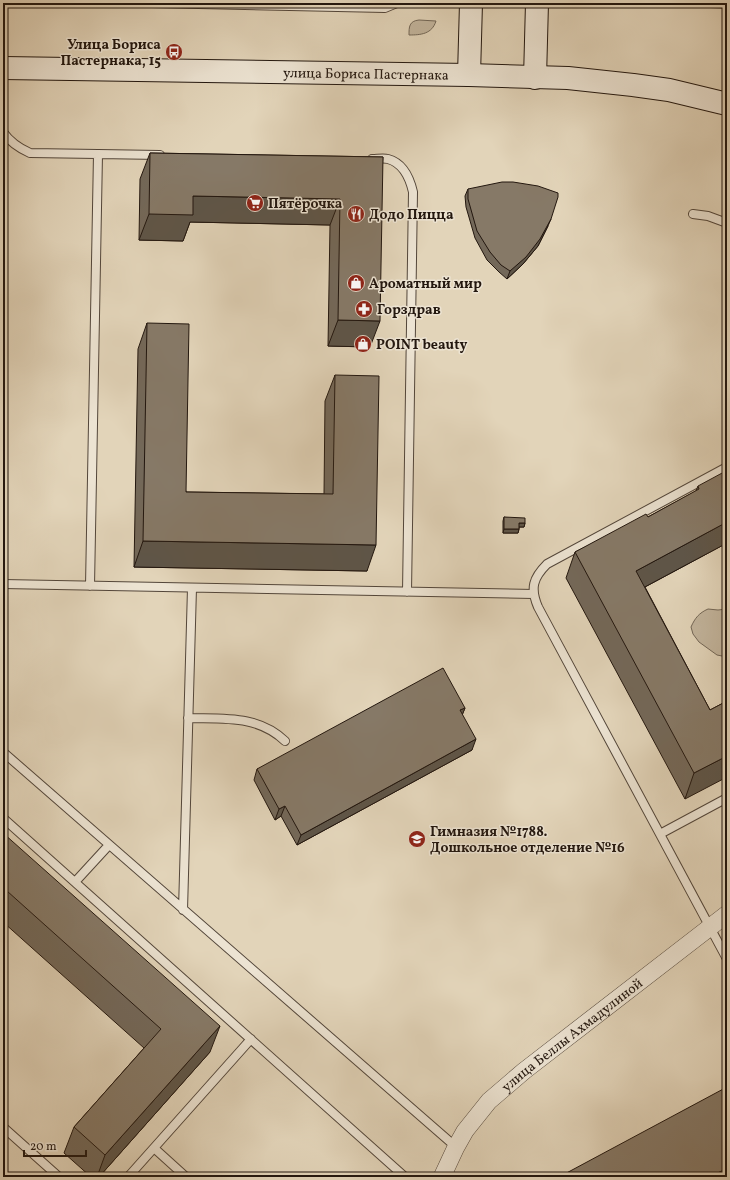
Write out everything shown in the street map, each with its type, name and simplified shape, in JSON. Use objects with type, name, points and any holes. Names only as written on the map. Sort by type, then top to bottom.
[{"type":"street","points":[[469,75],[471,3]]},
{"type":"street","points":[[535,78],[537,3]]},
{"type":"street","name":"улица Бориса Пастернака","points":[[3,68],[469,75],[575,79],[669,90],[727,104]]},
{"type":"street","name":"улица Беллы Ахмадулиной","points":[[442,1177],[465,1131],[489,1101],[524,1071],[727,914]]},
{"type":"lane","points":[[152,3],[385,8],[397,3]]},
{"type":"lane","points":[[3,132],[12,143],[22,150],[30,153],[168,155]]},
{"type":"lane","points":[[90,586],[98,154]]},
{"type":"lane","points":[[364,159],[388,159],[396,163],[407,175],[413,192],[407,592]]},
{"type":"lane","points":[[693,214],[708,216],[727,223]]},
{"type":"lane","points":[[727,467],[547,564],[538,573],[534,584],[534,594],[538,607],[727,959]]},
{"type":"lane","points":[[3,584],[534,594]]},
{"type":"lane","points":[[183,910],[192,588]]},
{"type":"lane","points":[[188,718],[237,719],[250,721],[271,730],[285,741]]},
{"type":"lane","points":[[3,752],[456,1148]]},
{"type":"lane","points":[[660,834],[727,798]]},
{"type":"lane","points":[[3,818],[405,1177]]},
{"type":"lane","points":[[75,882],[109,845]]},
{"type":"lane","points":[[128,1177],[251,1039]]},
{"type":"lane","points":[[3,1127],[58,1177]]},
{"type":"lane","points":[[154,1148],[186,1177]]},
{"type":"shaded area","points":[[419,20],[436,21],[432,29],[426,33],[409,35],[411,23]]},
{"type":"shaded area","points":[[708,609],[727,609],[727,656],[717,655],[699,642],[693,634],[691,627],[694,621],[700,614]]},
{"type":"building","points":[[150,153],[383,157],[380,321],[338,320],[340,199],[193,196],[193,215],[149,214]]},
{"type":"building","points":[[502,182],[513,182],[538,186],[558,193],[551,219],[540,239],[526,257],[510,271],[501,265],[490,252],[477,231],[468,199],[468,189]]},
{"type":"building","points":[[147,323],[189,324],[186,492],[333,494],[335,375],[379,376],[376,545],[143,541]]},
{"type":"building","points":[[724,472],[727,478],[727,522],[636,571],[710,710],[727,701],[727,756],[694,773],[575,552],[646,514],[648,517],[699,489],[698,486]]},
{"type":"building","points":[[504,517],[525,518],[525,523],[519,523],[519,529],[504,529]]},
{"type":"building","points":[[443,668],[465,708],[460,710],[476,739],[301,835],[285,806],[279,809],[257,769]]},
{"type":"building","points":[[3,833],[220,1026],[105,1155],[74,1127],[161,1029],[7,891],[3,896]]},
{"type":"building","points":[[727,1087],[727,1168],[710,1177],[559,1177]]},
{"type":"place","name":"Улица Бориса Пастернака, 15","points":[[174,52]]},
{"type":"place","name":"Пятёрочка","points":[[255,203]]},
{"type":"place","name":"Додо Пицца","points":[[356,214]]},
{"type":"place","name":"Ароматный мир","points":[[356,283]]},
{"type":"place","name":"Горздрав","points":[[364,309]]},
{"type":"place","name":"POINT beauty","points":[[363,344]]},
{"type":"place","name":"Гимназия №1788. Дошкольное отделение №16","points":[[417,839]]}]
